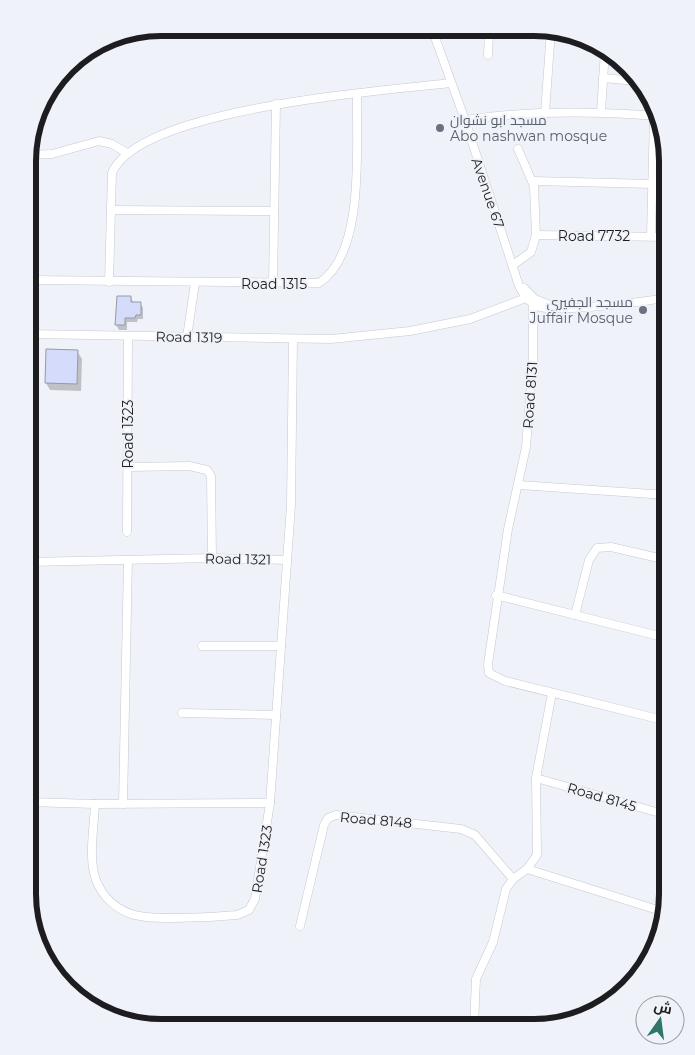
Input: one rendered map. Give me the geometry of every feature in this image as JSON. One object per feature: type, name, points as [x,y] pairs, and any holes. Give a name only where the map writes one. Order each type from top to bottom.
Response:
[{"type":"street","name":"Avenue 67","points":[[435,36],[465,120],[476,162],[514,268],[523,287],[535,299],[562,308]]},
{"type":"street","points":[[488,55],[489,36]]},
{"type":"street","points":[[545,113],[550,37]]},
{"type":"street","points":[[601,112],[604,58]]},
{"type":"street","points":[[603,78],[630,81]]},
{"type":"street","points":[[109,282],[112,173],[117,162],[127,153],[146,142],[215,117],[276,104],[451,83]]},
{"type":"street","name":"Road 1315","points":[[36,281],[319,283],[329,277],[342,256],[356,191],[357,94]]},
{"type":"street","points":[[273,284],[276,104]]},
{"type":"street","points":[[465,120],[504,114],[545,113],[601,112],[650,116]]},
{"type":"street","points":[[651,236],[655,133]]},
{"type":"street","points":[[36,154],[60,152],[99,141],[112,144],[127,153]]},
{"type":"street","points":[[514,268],[530,252],[536,235],[533,180],[518,149]]},
{"type":"street","points":[[533,180],[653,184]]},
{"type":"street","points":[[111,210],[274,211]]},
{"type":"street","name":"Road 7732","points":[[536,235],[659,236]]},
{"type":"street","name":"Avenue 67","points":[[514,268],[518,286],[526,298],[533,304]]},
{"type":"street","points":[[187,337],[195,283]]},
{"type":"street","name":"Road 1319","points":[[36,334],[293,340],[349,337],[410,331],[470,319],[526,298]]},
{"type":"street","points":[[533,304],[547,308],[562,308],[644,302],[659,299]]},
{"type":"street","name":"Road 8131","points":[[533,304],[533,361],[528,424],[519,486],[508,529],[496,596],[488,664],[490,673],[505,681],[552,693]]},
{"type":"street","name":"Road 1323","points":[[127,532],[128,336]]},
{"type":"street","name":"Road 1321","points":[[36,562],[212,558],[287,560],[293,450],[293,340]]},
{"type":"street","points":[[128,467],[189,466],[207,470],[211,476],[212,558]]},
{"type":"street","points":[[519,486],[659,494]]},
{"type":"street","points":[[575,615],[589,560],[597,548],[612,547],[658,558]]},
{"type":"street","points":[[123,804],[128,560]]},
{"type":"street","name":"Road 1323","points":[[95,804],[93,847],[96,880],[104,895],[116,907],[132,914],[150,916],[237,916],[249,910],[256,899],[270,803],[287,560]]},
{"type":"street","points":[[496,596],[658,636]]},
{"type":"street","points":[[202,646],[281,646]]},
{"type":"street","points":[[474,1019],[476,979],[493,942],[506,889],[514,878],[528,869],[538,849],[536,778],[552,693],[658,719]]},
{"type":"street","points":[[182,713],[276,715]]},
{"type":"street","name":"Road 8145","points":[[536,778],[658,812]]},
{"type":"street","points":[[36,802],[95,804],[270,803]]},
{"type":"street","name":"Road 8148","points":[[300,926],[324,825],[328,818],[336,815],[461,829],[475,835],[514,878]]},
{"type":"street","points":[[528,869],[657,908]]},
{"type":"building","points":[[117,296],[131,296],[131,302],[141,302],[141,315],[136,315],[135,318],[125,318],[125,325],[115,325]]},
{"type":"building","points":[[46,349],[78,350],[77,384],[45,383]]},
{"type":"place","name":"مسجد ابو نشوان Abo nashwan mosque","points":[[440,128]]},
{"type":"place","name":"مسجد الجفيري Juffair Mosque","points":[[643,310]]}]
